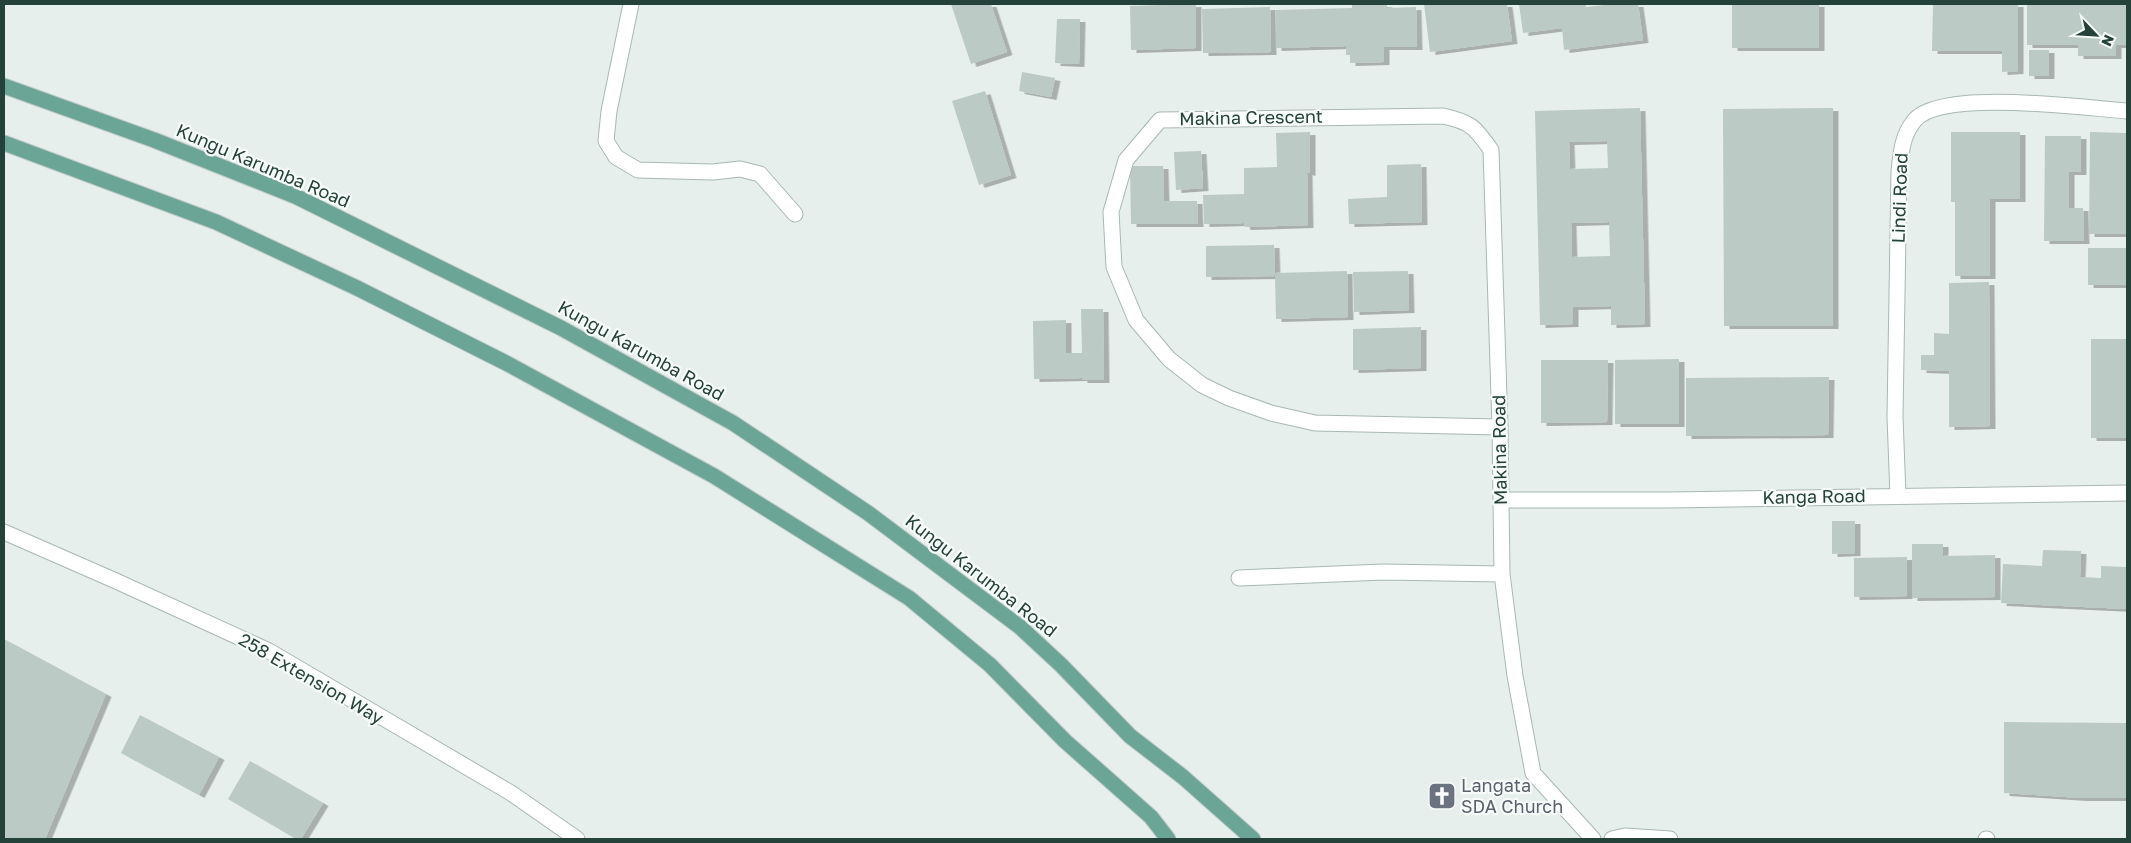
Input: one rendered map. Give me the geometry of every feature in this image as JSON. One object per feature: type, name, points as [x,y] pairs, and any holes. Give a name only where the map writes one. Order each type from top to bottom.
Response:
[{"type":"main road","name":"Kungu Karumba Road","points":[[4,86],[154,140],[295,196],[561,328],[733,424],[868,513],[1020,627],[1061,665],[1130,736],[1184,777],[1252,839]]},
{"type":"main road","points":[[4,143],[216,222],[357,288],[508,364],[714,476],[909,598],[990,665],[1066,741],[1151,817],[1168,839]]},
{"type":"street","points":[[631,4],[609,111],[606,141],[616,157],[638,170],[713,172],[740,169],[760,174],[795,214]]},
{"type":"street","name":"Lindi Road","points":[[1898,496],[1895,417],[1899,171],[1902,144],[1915,120],[1932,108],[1993,102],[2127,111]]},
{"type":"street","name":"Makina Road","points":[[1389,117],[1443,116],[1463,120],[1477,130],[1491,150],[1500,427],[1502,574],[1515,676],[1533,773],[1593,839]]},
{"type":"street","name":"Makina Crescent","points":[[1389,117],[1160,120],[1126,160],[1112,212],[1114,267],[1136,320],[1168,359],[1202,385],[1229,398],[1270,412],[1315,423],[1500,427]]},
{"type":"street","name":"Kanga Road","points":[[1501,500],[1670,500],[2127,493]]},
{"type":"street","name":"258 Extension Way","points":[[4,532],[269,651],[511,793],[578,839]]},
{"type":"street","points":[[1239,578],[1384,572],[1502,574]]},
{"type":"street","points":[[1612,839],[1625,836],[1670,839]]},
{"type":"building","points":[[951,4],[991,4],[1007,52],[971,64]]},
{"type":"building","points":[[1196,4],[1196,48],[1131,50],[1130,6]]},
{"type":"building","points":[[1352,4],[1387,4],[1387,8],[1416,7],[1417,47],[1384,47],[1384,62],[1350,63],[1350,55],[1346,55],[1346,46],[1276,48],[1276,10],[1352,8]]},
{"type":"building","points":[[1424,4],[1507,4],[1512,41],[1430,52]]},
{"type":"building","points":[[1519,4],[1586,4],[1586,7],[1638,4],[1643,40],[1564,50],[1562,28],[1523,33]]},
{"type":"building","points":[[1732,4],[1819,4],[1819,48],[1732,48]]},
{"type":"building","points":[[1933,4],[2018,4],[2018,71],[2002,72],[2002,51],[1932,51]]},
{"type":"building","points":[[2027,4],[2127,4],[2127,45],[2116,45],[2116,56],[2078,56],[2078,45],[2027,45]]},
{"type":"building","points":[[1270,7],[1271,52],[1203,53],[1202,9]]},
{"type":"building","points":[[1057,19],[1080,19],[1079,64],[1055,63]]},
{"type":"building","points":[[2029,50],[2049,50],[2049,76],[2029,76]]},
{"type":"building","points":[[1022,72],[1055,78],[1051,97],[1019,91]]},
{"type":"building","points":[[985,91],[1011,175],[979,185],[952,101]]},
{"type":"building","points":[[1640,108],[1645,324],[1611,325],[1611,306],[1573,307],[1573,324],[1540,325],[1535,111]],"holes":[[[1607,141],[1608,168],[1570,169],[1569,142]],[[1609,222],[1610,256],[1572,257],[1571,223]]]},
{"type":"building","points":[[1833,108],[1833,326],[1724,326],[1723,109]]},
{"type":"building","points":[[1310,132],[1310,173],[1307,172],[1308,225],[1245,227],[1244,223],[1204,224],[1203,195],[1244,194],[1244,168],[1277,167],[1276,133]]},
{"type":"building","points":[[1951,132],[2020,132],[2020,199],[1990,199],[1990,276],[1955,276],[1955,202],[1951,202]]},
{"type":"building","points":[[2090,132],[2127,133],[2127,234],[2089,234]]},
{"type":"building","points":[[2045,136],[2081,136],[2081,172],[2069,172],[2069,208],[2083,208],[2084,241],[2044,241]]},
{"type":"building","points":[[1201,151],[1203,188],[1176,190],[1174,152]]},
{"type":"building","points":[[1421,164],[1422,222],[1349,224],[1348,199],[1387,197],[1387,165]]},
{"type":"building","points":[[1130,166],[1163,166],[1164,201],[1197,201],[1198,224],[1131,224]]},
{"type":"building","points":[[1274,245],[1275,273],[1347,271],[1348,317],[1276,319],[1275,276],[1206,277],[1206,246]]},
{"type":"building","points":[[2088,248],[2127,248],[2127,285],[2088,285]]},
{"type":"building","points":[[1408,271],[1409,310],[1354,312],[1353,272]]},
{"type":"building","points":[[1989,282],[1990,426],[1949,427],[1949,371],[1921,370],[1921,355],[1934,355],[1934,333],[1949,334],[1949,283]]},
{"type":"building","points":[[1081,309],[1103,309],[1104,380],[1082,380],[1082,378],[1034,379],[1033,321],[1066,320],[1066,353],[1082,353]]},
{"type":"building","points":[[1421,327],[1421,368],[1353,370],[1353,329]]},
{"type":"building","points":[[2091,339],[2127,339],[2127,438],[2091,438]]},
{"type":"building","points":[[1679,359],[1679,424],[1615,424],[1615,360]]},
{"type":"building","points":[[1541,360],[1608,360],[1607,422],[1541,423]]},
{"type":"building","points":[[1829,377],[1828,435],[1686,436],[1686,378]]},
{"type":"building","points":[[1832,521],[1855,521],[1855,553],[1832,554]]},
{"type":"building","points":[[1912,544],[1943,544],[1943,556],[1995,555],[1995,597],[1912,598]]},
{"type":"building","points":[[2043,550],[2081,551],[2080,577],[2101,578],[2101,566],[2127,567],[2127,609],[2001,603],[2003,564],[2042,566]]},
{"type":"building","points":[[1907,557],[1907,596],[1854,597],[1854,558]]},
{"type":"building","points":[[4,639],[106,694],[45,839],[4,839]]},
{"type":"building","points":[[140,715],[219,757],[199,795],[121,753]]},
{"type":"building","points":[[2004,722],[2127,723],[2127,798],[2081,798],[2004,793]]},
{"type":"building","points":[[250,761],[323,803],[301,839],[296,839],[228,799]]},
{"type":"place","name":"Langata SDA Church","points":[[1442,796]]}]
